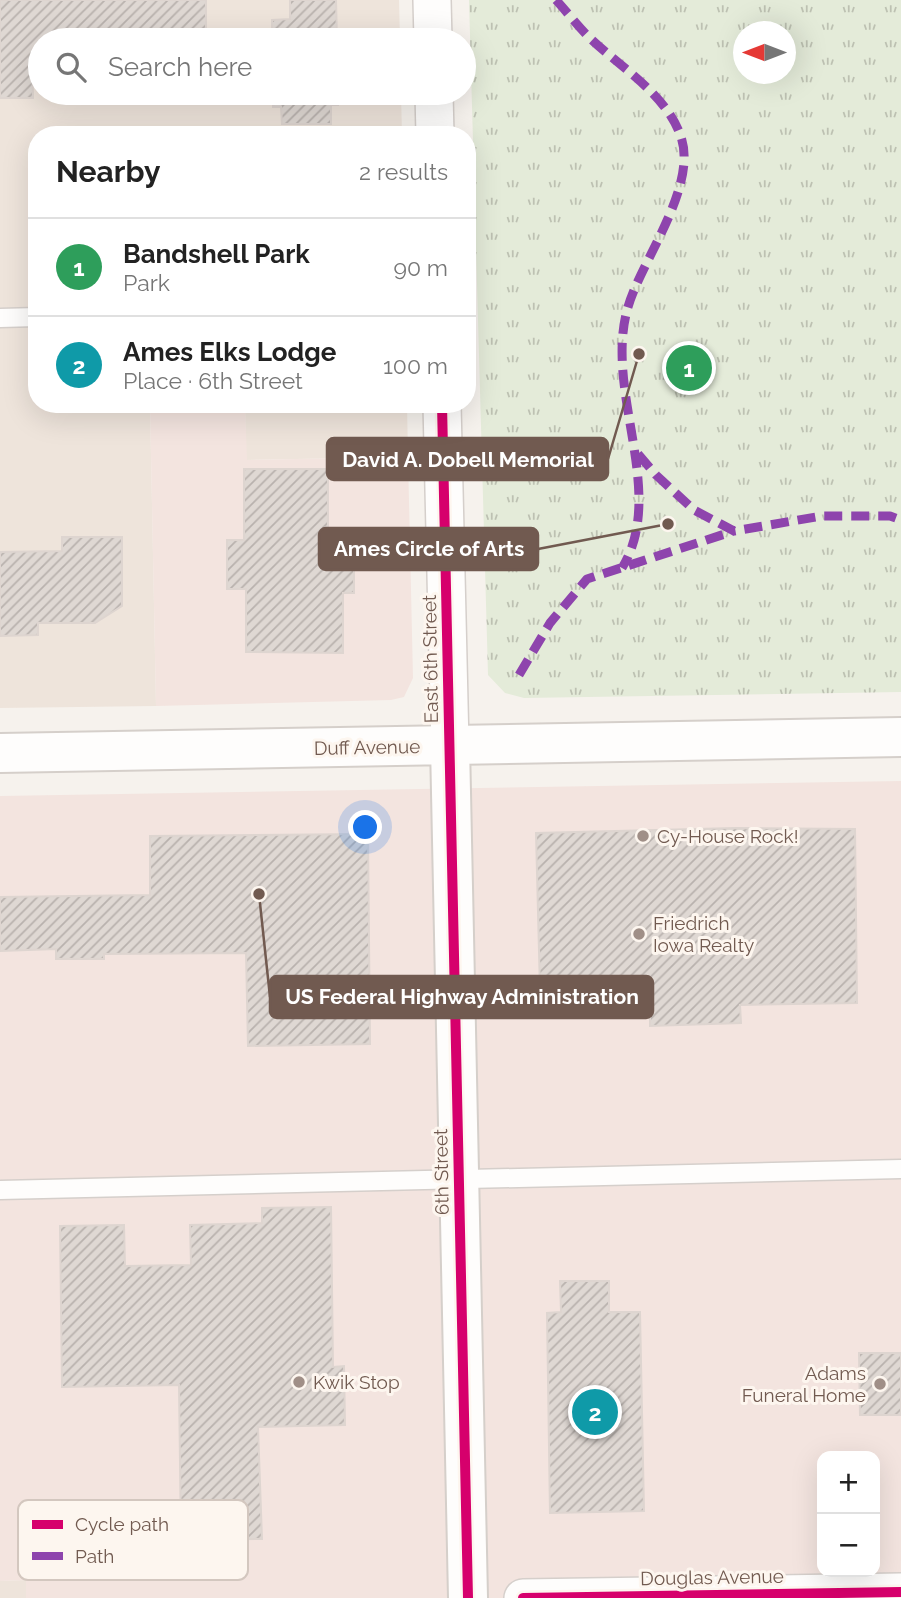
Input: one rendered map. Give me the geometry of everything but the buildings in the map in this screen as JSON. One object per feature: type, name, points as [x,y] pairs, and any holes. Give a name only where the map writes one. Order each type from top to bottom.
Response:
[{"type":"main road","name":"Duff Avenue","points":[[0,754],[901,737]]},
{"type":"main road","name":"6th Street","points":[[450,745],[468,1598]]},
{"type":"street","points":[[432,0],[433,28]]},
{"type":"street","points":[[434,105],[435,126]]},
{"type":"street","name":"East 6th Street","points":[[442,413],[450,745]]},
{"type":"street","name":"Douglas Avenue","points":[[523,1598],[901,1592]]},
{"type":"lane","points":[[0,318],[28,317]]},
{"type":"lane","points":[[0,1190],[901,1169]]},
{"type":"shaded area","points":[[0,0],[399,0],[400,28],[28,28],[28,105],[401,105],[402,126],[28,126],[28,413],[150,413],[156,706],[0,708]]},
{"type":"shaded area","points":[[150,413],[245,413],[247,460],[408,457],[413,678],[404,697],[391,700],[156,706]]},
{"type":"shaded area","points":[[245,413],[407,413],[408,457],[246,460]]},
{"type":"shaded area","points":[[901,781],[901,1598],[26,1598],[26,1580],[0,1581],[0,796]]},
{"type":"shaded area","points":[[26,1580],[26,1598],[0,1598],[0,1581]]},
{"type":"green space","points":[[469,0],[901,0],[901,692],[524,698],[505,693],[488,675],[476,249],[476,126],[473,126],[472,105],[476,105],[476,28],[470,28]]},
{"type":"marked path","points":[[556,0],[587,35],[666,108],[681,137],[684,157],[682,178],[675,201],[628,307],[622,339],[623,373],[638,474],[639,507],[634,538],[622,568]]},
{"type":"marked path","points":[[638,454],[656,475],[694,510],[734,531],[822,516],[890,516],[901,520]]},
{"type":"marked path","points":[[519,675],[550,623],[587,579],[734,531]]},
{"type":"cycle path","points":[[442,413],[468,1598]]},
{"type":"cycle path","points":[[523,1598],[901,1592]]},
{"type":"place","name":"David A. Dobell Memorial","points":[[639,354]]},
{"type":"place","name":"Bandshell Park","points":[[689,368]]},
{"type":"place","name":"Ames Circle of Arts","points":[[668,524]]},
{"type":"place","name":"Cy-House Rock!","points":[[643,836]]},
{"type":"place","name":"US Federal Highway Administration","points":[[259,894]]},
{"type":"place","name":"Friedrich Iowa Realty","points":[[639,934]]},
{"type":"place","name":"Kwik Stop","points":[[299,1382]]},
{"type":"place","name":"Adams Funeral Home","points":[[880,1384]]},
{"type":"place","name":"Ames Elks Lodge","points":[[595,1412]]}]
